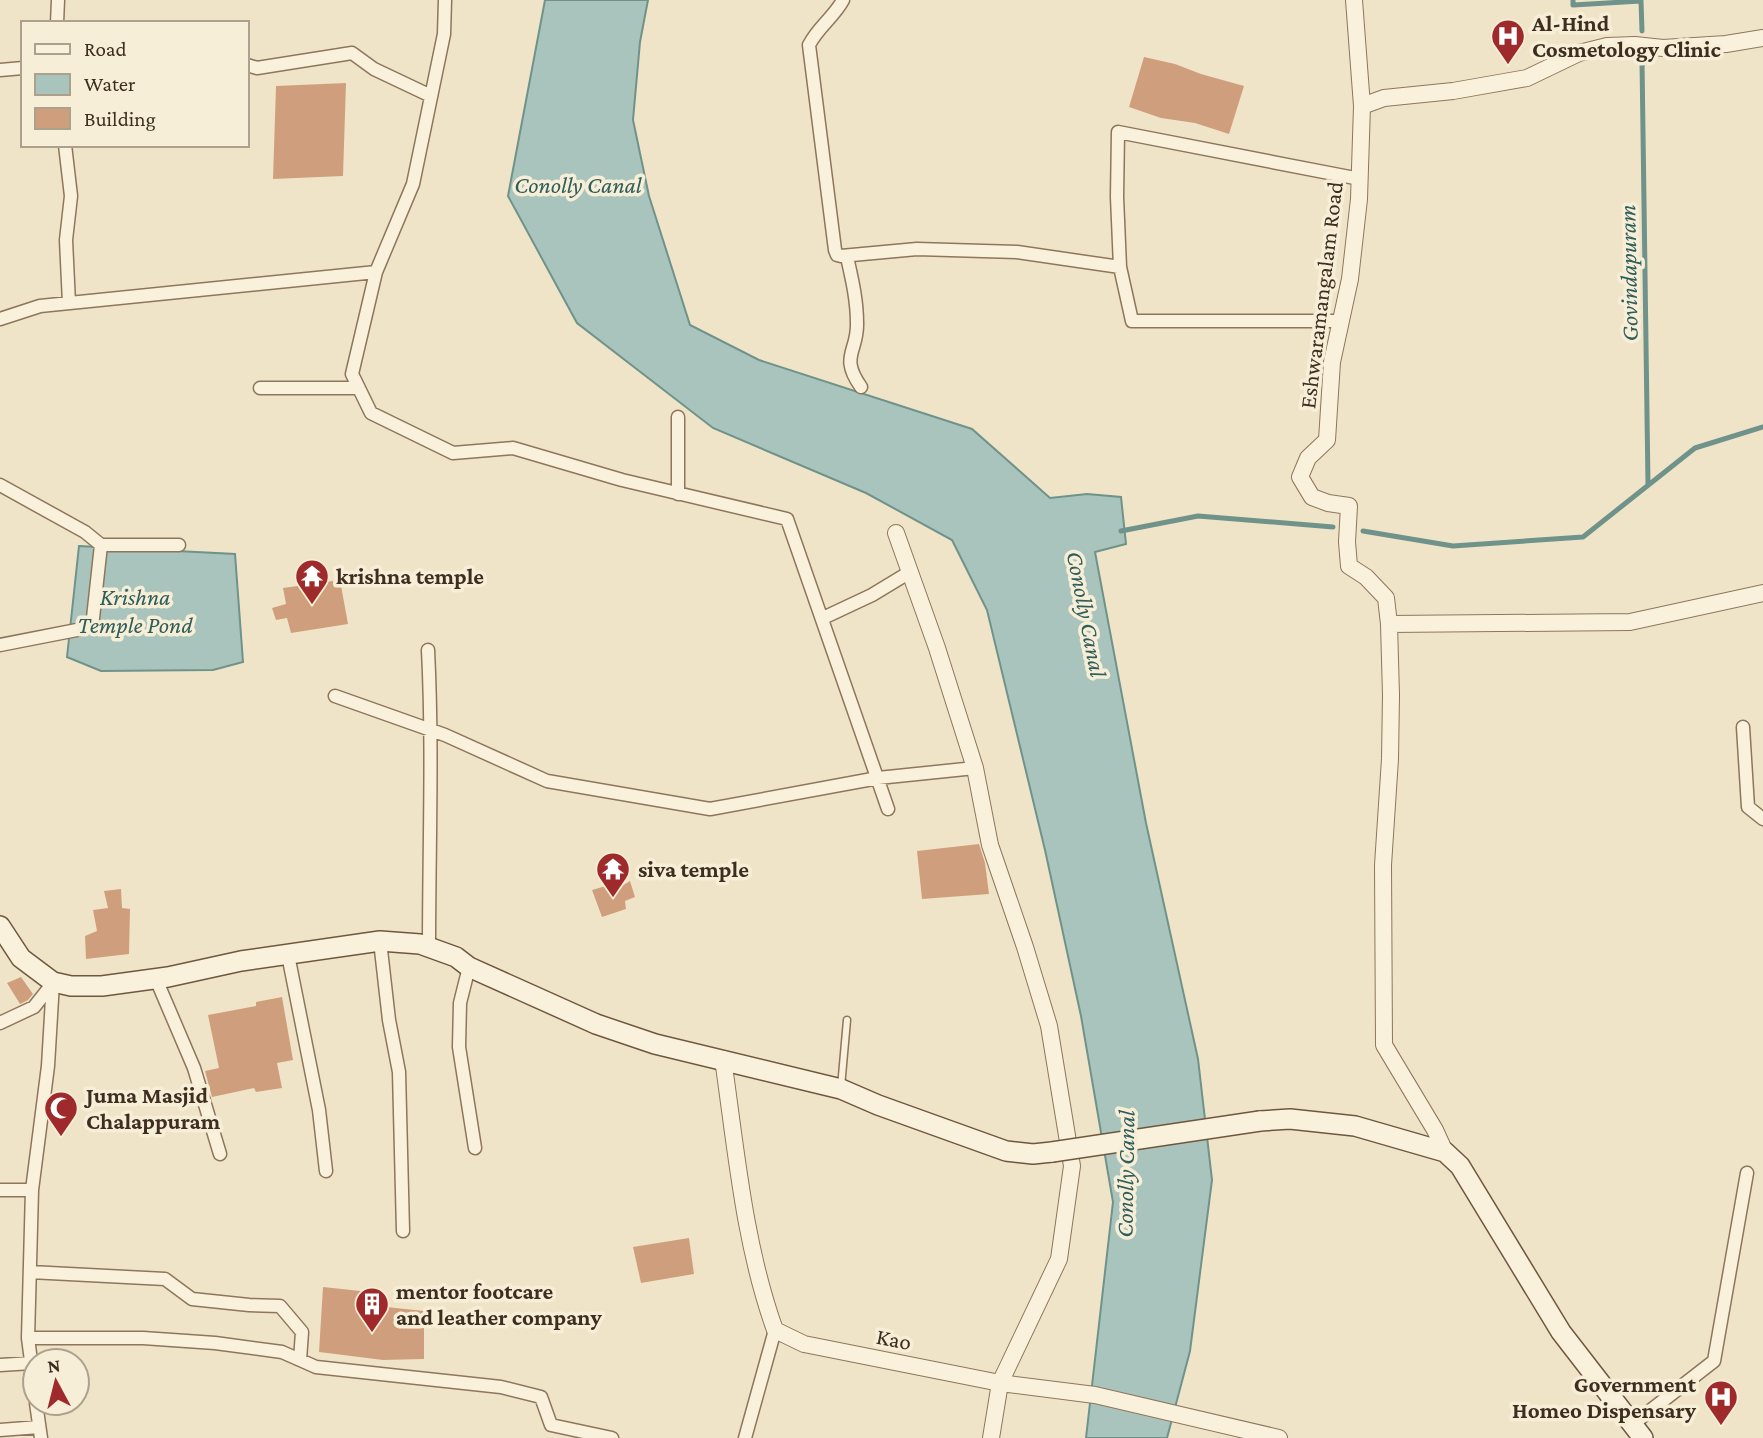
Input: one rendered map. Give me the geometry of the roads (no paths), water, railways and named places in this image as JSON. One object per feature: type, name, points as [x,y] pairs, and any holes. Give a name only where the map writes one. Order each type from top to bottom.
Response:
[{"type":"main road","points":[[0,926],[21,958],[53,982],[71,986],[102,986],[156,979],[288,954],[380,942],[407,942],[456,957],[469,967],[596,1024],[655,1044],[841,1089],[1006,1151],[1033,1154],[1052,1152],[1260,1121],[1290,1119],[1355,1126],[1445,1152],[1460,1166],[1560,1332],[1638,1431]]},
{"type":"street","points":[[57,21],[58,0]]},
{"type":"street","points":[[445,0],[444,34],[412,184],[376,272],[352,374],[371,413],[453,453],[513,448],[622,480],[787,519],[888,808]]},
{"type":"street","points":[[844,0],[809,45],[837,255],[847,257],[917,249],[1017,252],[1120,267]]},
{"type":"street","name":"Eshwaramangalam Road","points":[[1354,0],[1362,106],[1360,179],[1350,279],[1332,362],[1327,440],[1303,467],[1300,477],[1312,497],[1349,506],[1349,566],[1366,577],[1385,598],[1389,624]]},
{"type":"street","points":[[1362,106],[1384,98],[1453,91],[1527,78],[1579,53],[1607,46],[1663,48],[1726,44],[1763,38]]},
{"type":"street","points":[[248,65],[257,68],[352,53],[374,69],[431,96]]},
{"type":"street","points":[[0,70],[21,68]]},
{"type":"street","points":[[1341,321],[1132,321],[1120,267],[1118,132],[1360,179]]},
{"type":"street","points":[[65,147],[71,196],[66,240],[69,303]]},
{"type":"street","points":[[847,257],[857,303],[858,328],[851,349],[850,372],[861,387]]},
{"type":"street","points":[[0,319],[40,306],[376,272]]},
{"type":"street","points":[[260,388],[359,388]]},
{"type":"street","points":[[678,417],[678,494]]},
{"type":"street","points":[[0,485],[85,532],[101,545],[179,545]]},
{"type":"street","points":[[895,533],[937,648],[975,768],[990,845],[1049,1026],[1072,1166],[1059,1259],[1000,1383],[991,1438]]},
{"type":"street","points":[[0,645],[92,627],[101,545]]},
{"type":"street","points":[[823,618],[872,595],[910,572]]},
{"type":"street","points":[[1445,1152],[1435,1130],[1384,1045],[1383,864],[1390,759],[1389,624],[1630,622],[1763,593]]},
{"type":"street","points":[[428,650],[432,731],[429,794],[429,947]]},
{"type":"street","points":[[335,696],[445,735],[547,781],[710,809],[878,778],[975,768]]},
{"type":"street","points":[[1742,727],[1748,807],[1763,820]]},
{"type":"street","points":[[380,942],[389,1020],[400,1072],[403,1231]]},
{"type":"street","points":[[288,954],[319,1110],[326,1171]]},
{"type":"street","points":[[469,967],[460,1003],[459,1047],[475,1148]]},
{"type":"street","points":[[156,979],[194,1069],[220,1154]]},
{"type":"street","points":[[0,1023],[34,1007],[53,982]]},
{"type":"street","points":[[30,1347],[33,1190],[48,1066],[53,982]]},
{"type":"street","points":[[723,1059],[757,1269],[775,1331],[745,1438]]},
{"type":"street","points":[[1638,1431],[1714,1361],[1746,1173]]},
{"type":"street","points":[[0,1190],[33,1190]]},
{"type":"street","points":[[30,1272],[165,1279],[192,1299],[249,1306],[280,1306],[302,1332],[300,1360]]},
{"type":"street","name":"Kao","points":[[775,1331],[804,1345],[1000,1383],[1095,1395],[1279,1438]]},
{"type":"street","points":[[29,1338],[143,1338],[215,1343],[282,1352],[316,1367],[501,1387],[541,1397],[551,1425],[612,1438]]},
{"type":"street","points":[[0,1365],[21,1364]]},
{"type":"street","points":[[0,1430],[40,1433]]},
{"type":"lane","points":[[841,1089],[847,1020]]},
{"type":"water","name":"Conolly Canal","points":[[545,0],[648,0],[640,42],[633,120],[649,196],[690,325],[759,360],[972,429],[1050,498],[1087,494],[1121,497],[1126,544],[1095,552],[1146,823],[1198,1059],[1212,1180],[1190,1351],[1167,1438],[1086,1438],[1113,1202],[1081,1016],[1045,850],[987,610],[952,540],[866,493],[713,428],[577,323],[508,196]]},
{"type":"water","name":"Krishna Temple Pond","points":[[79,546],[235,554],[243,662],[213,670],[101,671],[67,657]]},
{"type":"waterway","name":"Govindapuram","points":[[1573,0],[1573,5],[1641,1],[1642,31]]},
{"type":"waterway","name":"Govindapuram","points":[[1642,61],[1648,485]]},
{"type":"waterway","points":[[1363,531],[1453,546],[1583,537],[1695,448],[1763,427]]},
{"type":"waterway","points":[[1121,531],[1198,516],[1333,527]]},
{"type":"place","name":"Al-Hind Cosmetology Clinic","points":[[1508,66]]},
{"type":"place","name":"krishna temple","points":[[312,606]]},
{"type":"place","name":"siva temple","points":[[613,899]]},
{"type":"place","name":"Juma Masjid Chalappuram","points":[[61,1138]]},
{"type":"place","name":"mentor footcare and leather company","points":[[372,1334]]},
{"type":"place","name":"Government Homeo Dispensary","points":[[1721,1427]]}]
